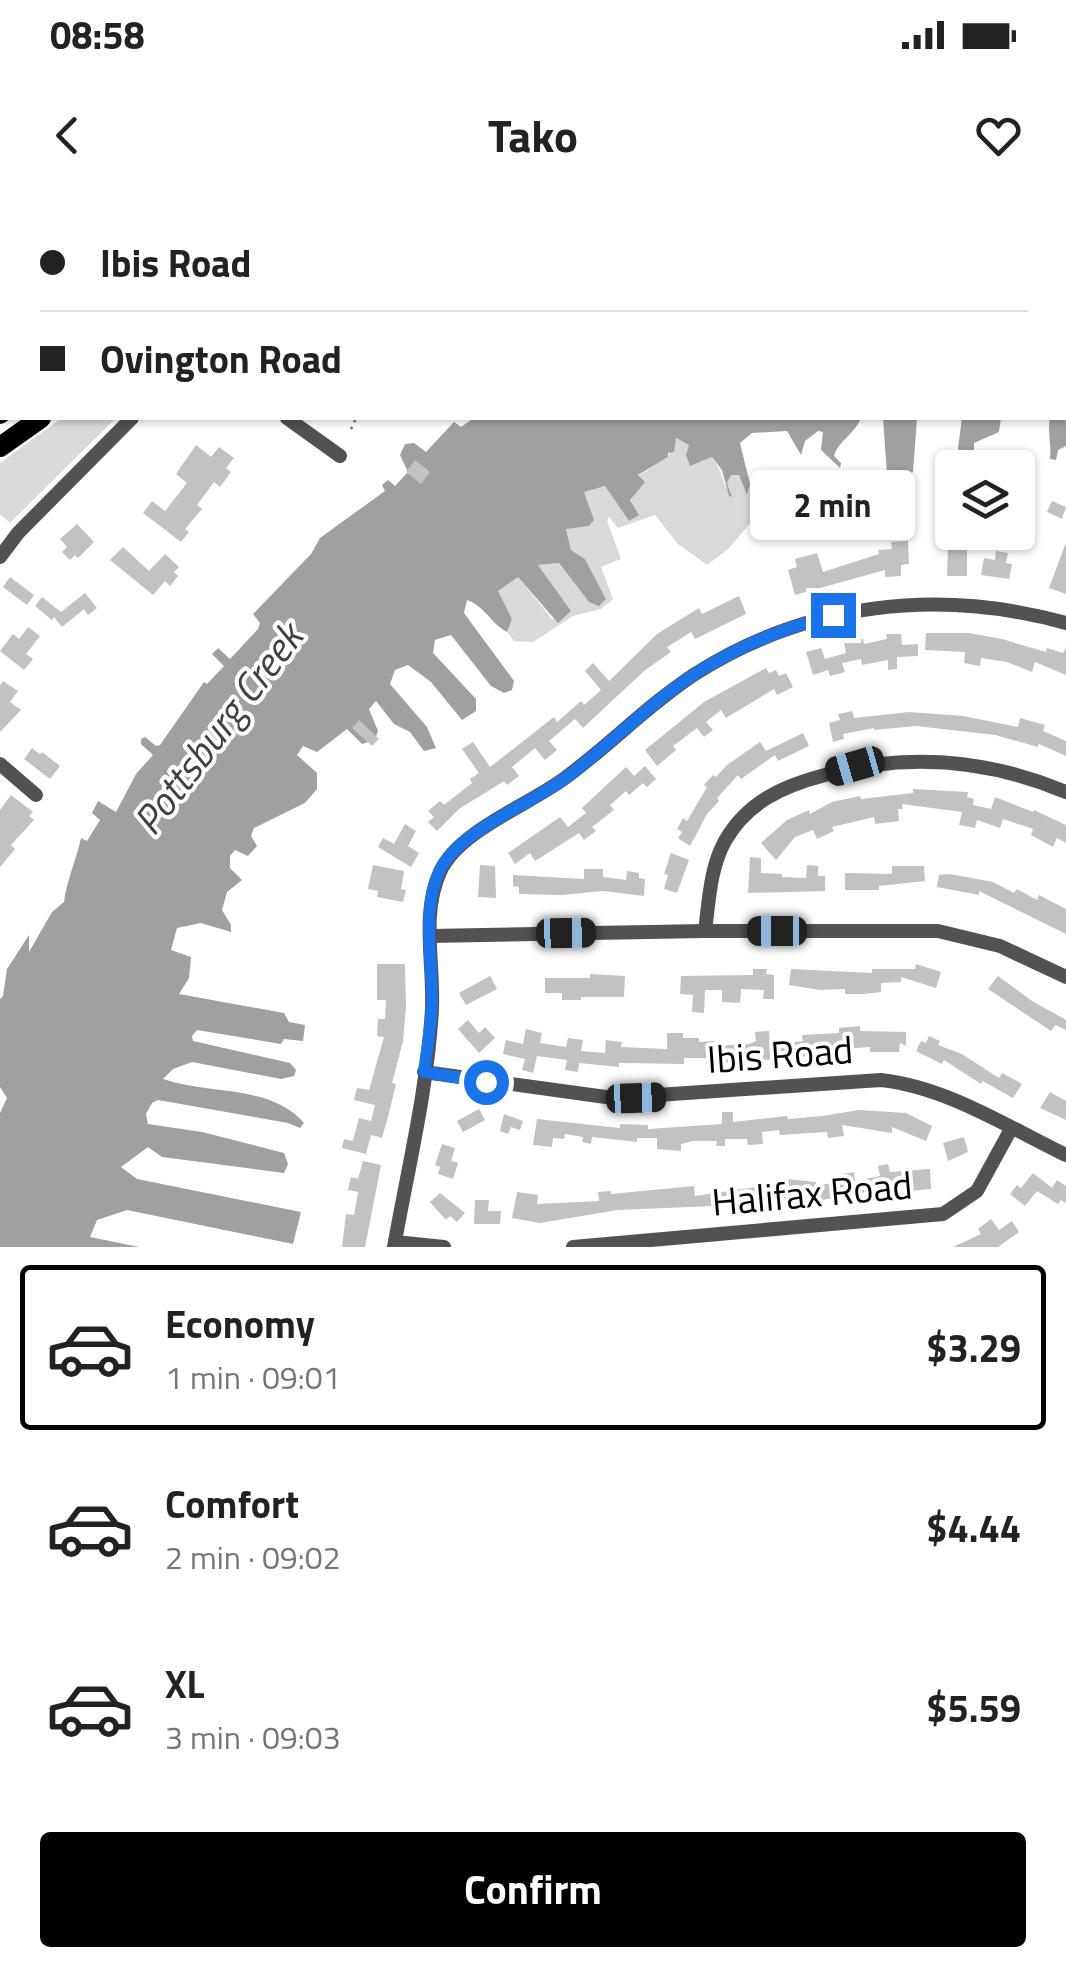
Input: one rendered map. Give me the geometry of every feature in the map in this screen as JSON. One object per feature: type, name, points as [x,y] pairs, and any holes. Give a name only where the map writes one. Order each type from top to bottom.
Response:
[{"type":"highway","points":[[0,447],[39,420]]},
{"type":"street","points":[[0,558],[18,533],[130,420]]},
{"type":"street","points":[[290,420],[340,456]]},
{"type":"street","points":[[444,1247],[395,1244],[432,1008],[430,936],[436,882],[442,867],[461,845],[565,778],[694,675],[739,650],[810,621],[889,605],[970,604],[1066,623]]},
{"type":"street","points":[[705,931],[715,866],[726,838],[745,814],[784,787],[855,766],[921,759],[1005,770],[1066,792]]},
{"type":"street","points":[[0,764],[36,795]]},
{"type":"street","points":[[430,936],[950,932],[1000,946],[1066,977]]},
{"type":"street","name":"Ibis Road","points":[[424,1072],[613,1098],[881,1080],[906,1083],[930,1090],[1066,1155]]},
{"type":"street","name":"Halifax Road","points":[[573,1247],[944,1214],[977,1191],[1011,1129]]},
{"type":"path","points":[[350,430],[355,420]]},
{"type":"shaded area","points":[[59,420],[114,420],[10,523],[0,514],[0,463]]},
{"type":"shaded area","points":[[675,438],[690,445],[690,466],[712,457],[731,496],[727,483],[731,475],[739,475],[747,494],[750,484],[759,513],[728,549],[707,565],[678,544],[655,515],[618,528],[609,517],[621,559],[601,567],[613,599],[601,609],[573,616],[533,642],[514,641],[507,632],[512,619],[497,591],[518,577],[552,619],[571,611],[538,565],[559,563],[589,602],[599,605],[606,599],[585,559],[571,550],[566,528],[594,520],[583,492],[605,486],[629,521],[638,515],[630,499],[644,482],[638,476],[668,457]]},
{"type":"water","name":"Pottsburg Creek","points":[[471,420],[860,420],[836,451],[834,456],[841,463],[840,468],[821,450],[823,432],[818,431],[805,441],[801,455],[787,431],[752,433],[740,443],[750,484],[747,495],[739,475],[731,475],[727,483],[732,497],[729,496],[722,470],[712,457],[690,466],[686,455],[689,445],[676,438],[674,452],[638,475],[645,482],[630,500],[639,515],[629,521],[605,486],[584,492],[594,520],[589,526],[566,529],[571,550],[585,559],[606,599],[599,606],[589,602],[559,563],[538,565],[571,611],[558,623],[518,577],[498,591],[512,619],[507,632],[467,600],[464,613],[514,681],[512,690],[504,693],[491,686],[451,635],[435,640],[433,653],[476,699],[476,711],[462,720],[431,682],[408,665],[395,670],[390,684],[427,727],[436,748],[424,751],[410,732],[394,724],[376,701],[369,709],[378,731],[375,740],[362,744],[347,729],[317,752],[303,746],[297,755],[317,773],[317,789],[305,803],[254,828],[251,836],[257,846],[248,856],[235,850],[230,856],[230,868],[242,880],[227,892],[222,910],[231,932],[201,923],[177,928],[171,950],[191,957],[189,978],[179,994],[284,1013],[289,1022],[305,1025],[303,1041],[284,1039],[281,1044],[197,1030],[192,1036],[193,1041],[290,1063],[296,1070],[294,1076],[281,1079],[192,1062],[173,1069],[163,1079],[257,1096],[290,1111],[304,1123],[300,1128],[158,1100],[146,1114],[148,1124],[202,1132],[284,1153],[288,1164],[284,1173],[162,1157],[148,1147],[121,1167],[137,1179],[301,1212],[293,1244],[127,1210],[97,1220],[90,1237],[139,1247],[0,1247],[0,1113],[7,1098],[0,1087],[0,999],[7,969],[29,935],[29,952],[52,912],[64,902],[81,838],[87,841],[100,820],[92,813],[98,801],[116,812],[136,774],[153,755],[141,739],[145,737],[160,745],[204,682],[207,684],[224,666],[212,654],[218,648],[230,659],[258,629],[260,623],[253,614],[311,554],[320,538],[385,491],[382,485],[388,480],[395,486],[408,472],[400,455],[405,444],[414,443],[426,452],[454,422],[461,427]]},
{"type":"water","points":[[883,420],[917,420],[913,472],[902,480],[887,474]]},
{"type":"water","points":[[962,420],[1001,420],[999,432],[974,443],[974,450],[959,450]]},
{"type":"water","points":[[1066,420],[1066,446],[1058,450],[1056,460],[1050,459],[1049,423]]},
{"type":"building","points":[[196,445],[211,457],[219,447],[234,458],[226,468],[231,472],[220,487],[214,482],[197,505],[202,509],[185,529],[189,532],[181,542],[143,513],[152,501],[165,511],[187,483],[176,474]]},
{"type":"building","points":[[415,460],[430,472],[421,484],[406,472]]},
{"type":"building","points":[[1052,501],[1066,507],[1062,519],[1047,512]]},
{"type":"building","points":[[77,524],[94,542],[78,558],[75,555],[70,560],[62,552],[67,547],[60,539]]},
{"type":"building","points":[[908,541],[909,564],[901,565],[901,576],[885,577],[885,570],[795,595],[788,570],[797,567],[795,559],[817,553],[823,572],[879,554],[878,550],[892,549],[891,542]]},
{"type":"building","points":[[1066,545],[1066,594],[1049,588]]},
{"type":"building","points":[[123,547],[149,571],[165,554],[179,567],[174,572],[178,576],[170,586],[165,581],[153,595],[110,560]]},
{"type":"building","points":[[948,550],[967,550],[967,576],[947,576]]},
{"type":"building","points":[[996,551],[1008,553],[1006,563],[1012,564],[1009,579],[981,575],[984,558],[995,560]]},
{"type":"building","points":[[10,577],[34,595],[27,605],[3,587]]},
{"type":"building","points":[[85,593],[97,608],[88,615],[84,609],[62,627],[35,606],[42,597],[61,612]]},
{"type":"building","points":[[739,596],[746,614],[695,639],[691,632],[667,647],[671,652],[644,671],[583,728],[575,719],[549,741],[557,750],[545,760],[535,748],[512,767],[519,776],[507,785],[504,781],[459,809],[437,831],[428,822],[434,817],[428,811],[440,801],[444,805],[479,773],[462,749],[473,742],[490,767],[554,717],[557,722],[601,690],[585,671],[593,663],[609,681],[657,634],[699,608],[702,614]]},
{"type":"building","points":[[28,627],[40,636],[26,654],[33,659],[24,670],[0,651],[13,634],[19,639]]},
{"type":"building","points":[[926,633],[969,633],[1046,652],[1047,648],[1063,653],[1066,647],[1066,675],[1035,662],[1032,672],[1007,662],[981,658],[980,666],[964,663],[965,652],[925,650]]},
{"type":"building","points":[[886,634],[901,634],[902,645],[918,644],[918,656],[897,657],[897,669],[888,670],[888,660],[862,665],[861,659],[842,663],[845,672],[830,676],[828,670],[813,675],[806,652],[821,648],[825,659],[846,653],[844,643],[863,639],[864,644],[887,639]]},
{"type":"building","points":[[766,668],[769,673],[776,670],[779,676],[786,673],[793,687],[777,695],[774,689],[726,718],[721,710],[706,722],[713,730],[704,737],[697,728],[673,746],[676,750],[657,766],[645,750],[704,702]]},
{"type":"building","points":[[3,681],[18,691],[10,702],[21,710],[0,732],[0,685]]},
{"type":"building","points":[[852,711],[854,718],[909,712],[963,716],[1018,727],[1020,718],[1045,725],[1043,731],[1066,741],[1066,756],[1039,744],[1038,747],[995,735],[916,726],[874,728],[843,734],[844,739],[833,742],[829,723],[840,720],[838,714]]},
{"type":"building","points":[[359,720],[379,739],[372,746],[352,728]]},
{"type":"building","points":[[803,733],[809,746],[778,761],[775,755],[741,779],[738,775],[717,798],[719,801],[707,814],[690,846],[678,838],[682,832],[677,829],[683,818],[687,821],[713,775],[716,777],[760,742],[766,751]]},
{"type":"building","points":[[32,748],[60,766],[50,779],[24,759]]},
{"type":"building","points":[[645,766],[656,779],[647,787],[643,783],[629,795],[626,791],[610,805],[614,810],[592,827],[596,831],[584,840],[579,833],[535,861],[530,853],[515,864],[508,853],[560,817],[568,827],[586,813],[582,808],[626,767],[634,776]]},
{"type":"building","points":[[913,789],[968,792],[967,797],[974,799],[973,805],[991,809],[995,797],[1034,810],[1066,825],[1066,843],[1057,838],[1053,847],[1031,835],[1033,829],[1003,819],[1000,828],[977,820],[975,828],[959,825],[962,812],[902,804],[903,809],[898,809],[899,821],[875,824],[874,817],[832,827],[834,831],[817,839],[813,830],[795,837],[776,860],[761,843],[787,820],[809,810],[810,814],[832,802],[913,793]]},
{"type":"building","points":[[11,795],[33,812],[29,816],[34,820],[11,845],[15,849],[0,867],[0,810]]},
{"type":"building","points":[[405,824],[416,831],[408,846],[419,853],[411,867],[378,847],[383,838],[394,844]]},
{"type":"building","points":[[671,853],[689,860],[677,893],[664,889]]},
{"type":"building","points":[[750,857],[761,858],[761,873],[782,877],[806,878],[807,865],[818,866],[818,876],[825,876],[825,891],[748,893]]},
{"type":"building","points":[[373,865],[404,871],[403,902],[377,897],[378,891],[368,889]]},
{"type":"building","points":[[480,865],[495,866],[496,898],[478,897]]},
{"type":"building","points":[[892,866],[924,866],[925,881],[879,886],[879,890],[845,890],[845,873],[892,874]]},
{"type":"building","points":[[584,869],[603,869],[603,877],[626,880],[627,871],[639,873],[639,878],[645,879],[644,896],[603,891],[519,894],[519,887],[513,886],[513,875],[584,879]]},
{"type":"building","points":[[939,875],[993,882],[1014,893],[1017,889],[1037,900],[1039,895],[1066,909],[1066,934],[979,891],[979,895],[937,887]]},
{"type":"building","points":[[377,964],[405,964],[406,1007],[388,1117],[382,1138],[371,1135],[366,1154],[342,1148],[344,1139],[353,1141],[359,1118],[371,1121],[375,1105],[354,1100],[357,1088],[369,1090],[384,1037],[377,1036],[378,1019],[385,1019],[386,1000],[377,1000]]},
{"type":"building","points":[[916,964],[941,972],[936,988],[901,977],[901,982],[881,983],[881,992],[864,994],[789,985],[791,969],[872,973],[872,969],[915,969]]},
{"type":"building","points":[[753,969],[767,969],[766,974],[774,975],[774,999],[763,999],[764,990],[741,989],[740,1003],[722,1002],[722,990],[705,990],[704,1013],[692,1012],[693,995],[680,994],[681,976],[753,975]]},
{"type":"building","points":[[590,974],[625,976],[624,997],[562,1000],[562,993],[545,993],[545,978],[590,978]]},
{"type":"building","points":[[490,976],[497,989],[466,1005],[459,993]]},
{"type":"building","points":[[998,976],[1066,1020],[1066,1030],[1055,1025],[1051,1031],[988,989]]},
{"type":"building","points":[[468,1020],[479,1033],[485,1027],[495,1038],[479,1053],[458,1029]]},
{"type":"building","points":[[860,1026],[860,1031],[906,1032],[906,1046],[900,1043],[899,1052],[870,1052],[870,1047],[706,1064],[706,1058],[684,1058],[684,1064],[619,1063],[619,1067],[579,1063],[578,1072],[565,1070],[567,1060],[537,1056],[533,1073],[522,1070],[525,1059],[503,1054],[506,1040],[523,1044],[526,1029],[542,1033],[540,1043],[566,1047],[568,1038],[583,1040],[581,1051],[605,1053],[606,1040],[622,1042],[621,1047],[667,1049],[667,1033],[683,1033],[683,1038],[699,1038],[699,1042],[714,1041],[714,1046],[749,1044],[756,1041],[755,1032],[769,1031],[770,1045],[803,1041],[802,1035],[839,1033],[839,1028]]},
{"type":"building","points":[[929,1036],[940,1041],[938,1045],[962,1054],[999,1078],[1002,1073],[1022,1084],[1013,1098],[983,1081],[981,1084],[944,1060],[942,1064],[916,1051]]},
{"type":"building","points":[[1050,1092],[1066,1101],[1066,1120],[1040,1108]]},
{"type":"building","points":[[479,1109],[485,1120],[463,1132],[457,1121]]},
{"type":"building","points":[[859,1110],[906,1113],[932,1126],[926,1141],[892,1127],[892,1133],[842,1125],[844,1136],[828,1138],[827,1132],[780,1135],[779,1130],[762,1132],[763,1144],[748,1145],[747,1139],[725,1139],[725,1146],[716,1146],[717,1141],[693,1141],[681,1144],[681,1151],[657,1149],[657,1138],[637,1138],[637,1142],[592,1137],[591,1144],[582,1142],[583,1137],[565,1134],[564,1139],[553,1138],[552,1147],[533,1145],[537,1119],[620,1128],[620,1124],[648,1125],[648,1129],[722,1124],[722,1112],[733,1112],[733,1122]]},
{"type":"building","points":[[504,1114],[523,1121],[520,1130],[511,1127],[508,1134],[500,1131]]},
{"type":"building","points":[[964,1137],[968,1152],[948,1161],[943,1143]]},
{"type":"building","points":[[442,1144],[455,1148],[451,1161],[458,1163],[453,1179],[438,1174],[440,1167],[435,1165]]},
{"type":"building","points":[[363,1161],[381,1165],[365,1247],[342,1247],[346,1214],[354,1215],[358,1192],[348,1190],[351,1177],[358,1179]]},
{"type":"building","points":[[888,1164],[890,1172],[930,1169],[931,1189],[910,1191],[910,1184],[817,1201],[784,1198],[786,1179],[816,1185],[843,1182],[842,1174],[854,1172],[855,1181],[880,1176],[878,1166]]},
{"type":"building","points":[[1033,1173],[1052,1188],[1057,1180],[1066,1186],[1066,1203],[1061,1200],[1058,1204],[1037,1191],[1025,1206],[1010,1194]]},
{"type":"building","points":[[769,1185],[770,1200],[736,1205],[618,1210],[540,1223],[512,1218],[517,1192],[538,1195],[537,1204],[599,1201],[598,1192],[694,1186],[695,1196]]},
{"type":"building","points":[[440,1193],[465,1213],[457,1222],[450,1216],[446,1220],[430,1202]]},
{"type":"building","points":[[475,1200],[489,1200],[488,1211],[501,1211],[500,1224],[474,1224]]},
{"type":"building","points":[[991,1219],[999,1230],[1012,1221],[1019,1232],[998,1247],[953,1247],[981,1234],[978,1229]]},
{"type":"route","points":[[486,1082],[424,1072],[432,1008],[431,910],[436,882],[449,857],[474,835],[565,778],[694,675],[788,628],[833,615]]}]
